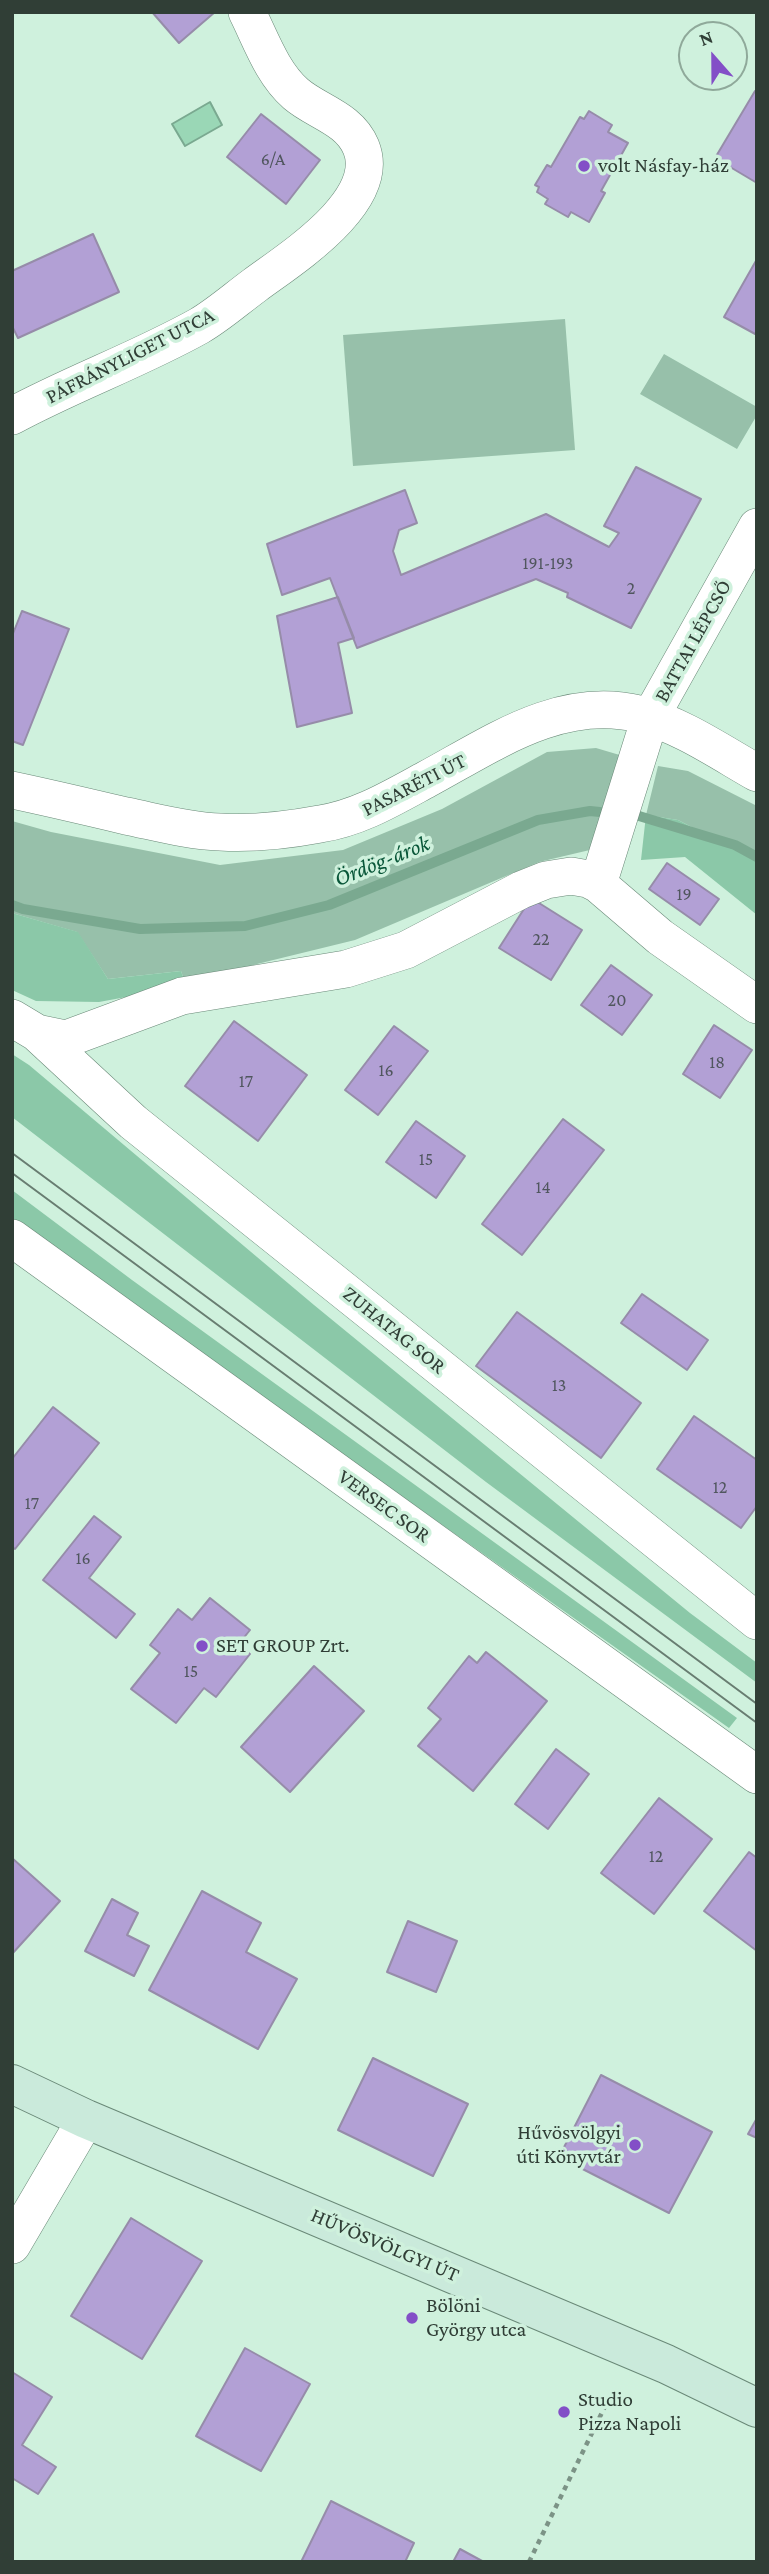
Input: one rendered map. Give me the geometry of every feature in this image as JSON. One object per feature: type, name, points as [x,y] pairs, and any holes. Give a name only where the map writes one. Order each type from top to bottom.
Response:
[{"type":"main road","name":"HŰVÖSVÖLGYI ÚT","points":[[12,2084],[86,2119],[666,2364],[757,2408]]},
{"type":"street","name":"PÁFRÁNYLIGET UTCA","points":[[12,416],[201,325],[317,239],[352,200],[362,181],[364,165],[361,147],[351,132],[337,119],[296,94],[274,68],[247,12]]},
{"type":"street","name":"BATTAI LÉPCSŐ","points":[[598,884],[650,718],[757,527]]},
{"type":"street","name":"PASARÉTI ÚT","points":[[12,790],[160,823],[219,832],[296,828],[366,812],[542,719],[590,710],[614,711],[650,718],[692,736],[757,773]]},
{"type":"street","name":"ZUHATAG SOR","points":[[24,1026],[66,1039],[182,996],[346,969],[406,950],[521,890],[546,880],[571,876],[598,884]]},
{"type":"street","points":[[598,884],[660,937],[757,1005]]},
{"type":"street","name":"ZUHATAG SOR","points":[[24,1026],[133,1122],[757,1621]]},
{"type":"street","name":"VERSEC SOR","points":[[12,1238],[757,1775]]},
{"type":"street","points":[[12,2245],[86,2119]]},
{"type":"path","points":[[529,2562],[612,2392]]},
{"type":"shaded area","points":[[210,102],[222,125],[185,146],[172,124]]},
{"type":"shaded area","points":[[565,319],[575,450],[353,466],[343,335]]},
{"type":"shaded area","points":[[664,354],[757,407],[757,415],[737,449],[640,394]]},
{"type":"shaded area","points":[[596,748],[623,756],[594,849],[539,862],[355,940],[257,964],[186,986],[181,971],[108,979],[77,932],[12,913],[12,821],[51,832],[220,865],[343,850],[442,809],[547,752]]},
{"type":"shaded area","points":[[658,766],[688,771],[757,806],[757,861],[678,820],[646,815]]},
{"type":"shaded area","points":[[646,815],[678,820],[757,861],[757,915],[685,857],[641,860]]},
{"type":"shaded area","points":[[12,913],[78,932],[108,979],[181,971],[186,986],[99,1002],[36,1001],[12,990]]},
{"type":"shaded area","points":[[12,1054],[29,1065],[314,1305],[690,1613],[757,1663],[757,1683],[486,1482],[12,1117]]},
{"type":"shaded area","points":[[12,1190],[132,1280],[737,1718],[729,1728],[12,1220]]},
{"type":"building","points":[[152,12],[215,12],[179,43]]},
{"type":"building","points":[[755,91],[757,93],[757,183],[715,158]]},
{"type":"building","name":"volt Násfay-ház","points":[[589,111],[612,125],[608,132],[628,143],[601,191],[605,193],[589,222],[571,212],[568,217],[545,204],[548,199],[537,192],[539,187],[535,185],[547,165],[551,167],[580,117],[584,119]]},
{"type":"building","points":[[261,114],[320,160],[286,204],[227,157]]},
{"type":"building","points":[[93,234],[119,292],[18,338],[12,326],[12,271]]},
{"type":"building","points":[[757,259],[757,335],[724,317]]},
{"type":"building","points":[[636,467],[701,499],[631,628],[567,597],[568,593],[536,579],[357,648],[330,578],[282,595],[267,544],[405,490],[417,523],[399,530],[393,551],[401,575],[546,514],[609,547],[619,533],[604,526]]},
{"type":"building","points":[[338,597],[354,638],[338,643],[352,713],[297,727],[277,616]]},
{"type":"building","points":[[22,611],[69,629],[23,745],[12,741],[12,636]]},
{"type":"building","points":[[667,863],[719,899],[700,925],[649,889]]},
{"type":"building","points":[[531,898],[582,930],[551,980],[499,948]]},
{"type":"building","points":[[611,965],[652,995],[622,1035],[581,1005]]},
{"type":"building","points":[[234,1021],[307,1075],[258,1141],[185,1086]]},
{"type":"building","points":[[714,1025],[752,1050],[720,1098],[683,1074]]},
{"type":"building","points":[[394,1026],[428,1051],[378,1115],[345,1090]]},
{"type":"building","points":[[563,1119],[604,1150],[522,1255],[482,1224]]},
{"type":"building","points":[[416,1121],[465,1156],[436,1198],[386,1162]]},
{"type":"building","points":[[642,1294],[708,1340],[687,1370],[621,1323]]},
{"type":"building","points":[[517,1312],[641,1403],[601,1458],[476,1366]]},
{"type":"building","points":[[53,1407],[99,1443],[15,1549],[12,1547],[12,1459]]},
{"type":"building","points":[[694,1416],[757,1460],[757,1506],[741,1528],[657,1469]]},
{"type":"building","points":[[94,1516],[121,1537],[89,1578],[135,1614],[116,1638],[43,1580]]},
{"type":"building","points":[[210,1598],[250,1630],[238,1645],[250,1654],[216,1697],[204,1688],[176,1723],[131,1689],[160,1653],[150,1645],[178,1609],[192,1620]]},
{"type":"building","points":[[486,1652],[547,1701],[473,1791],[418,1746],[441,1719],[428,1708],[469,1656],[477,1663]]},
{"type":"building","points":[[314,1666],[364,1711],[290,1792],[241,1747]]},
{"type":"building","points":[[556,1749],[589,1774],[548,1829],[515,1804]]},
{"type":"building","points":[[659,1798],[712,1839],[654,1914],[601,1873]]},
{"type":"building","points":[[749,1852],[757,1858],[757,1951],[704,1911]]},
{"type":"building","points":[[12,1858],[60,1901],[12,1954]]},
{"type":"building","points":[[202,1891],[261,1923],[246,1952],[297,1979],[258,2049],[149,1990]]},
{"type":"building","points":[[112,1899],[138,1913],[127,1935],[149,1946],[134,1976],[85,1951]]},
{"type":"building","points":[[408,1921],[457,1941],[436,1992],[387,1972]]},
{"type":"building","points":[[373,2058],[468,2104],[433,2176],[338,2130]]},
{"type":"building","name":"Hűvösvölgyi úti Könyvtár","points":[[601,2075],[712,2132],[669,2213],[559,2157]]},
{"type":"building","points":[[757,2118],[757,2138],[748,2134]]},
{"type":"building","points":[[131,2218],[202,2261],[142,2359],[71,2316]]},
{"type":"building","points":[[245,2348],[310,2384],[261,2471],[196,2436]]},
{"type":"building","points":[[12,2372],[52,2397],[22,2445],[56,2467],[38,2494],[12,2478]]},
{"type":"building","points":[[331,2501],[414,2543],[405,2562],[301,2562]]},
{"type":"building","points":[[460,2549],[484,2562],[453,2562]]},
{"type":"waterway","name":"Ördög-árok","points":[[12,905],[140,929],[245,926],[329,905],[538,820],[590,811],[639,816],[735,845],[757,857]]},
{"type":"tram line","points":[[12,1153],[757,1704]]},
{"type":"tram line","points":[[12,1173],[757,1723]]},
{"type":"place","name":"volt Násfay-ház","points":[[584,166]]},
{"type":"place","name":"SET GROUP Zrt.","points":[[202,1646]]},
{"type":"place","name":"Hűvösvölgyi úti Könyvtár","points":[[635,2145]]},
{"type":"place","name":"Bölöni György utca","points":[[412,2318]]},
{"type":"place","name":"Studio Pizza Napoli","points":[[564,2412]]}]
